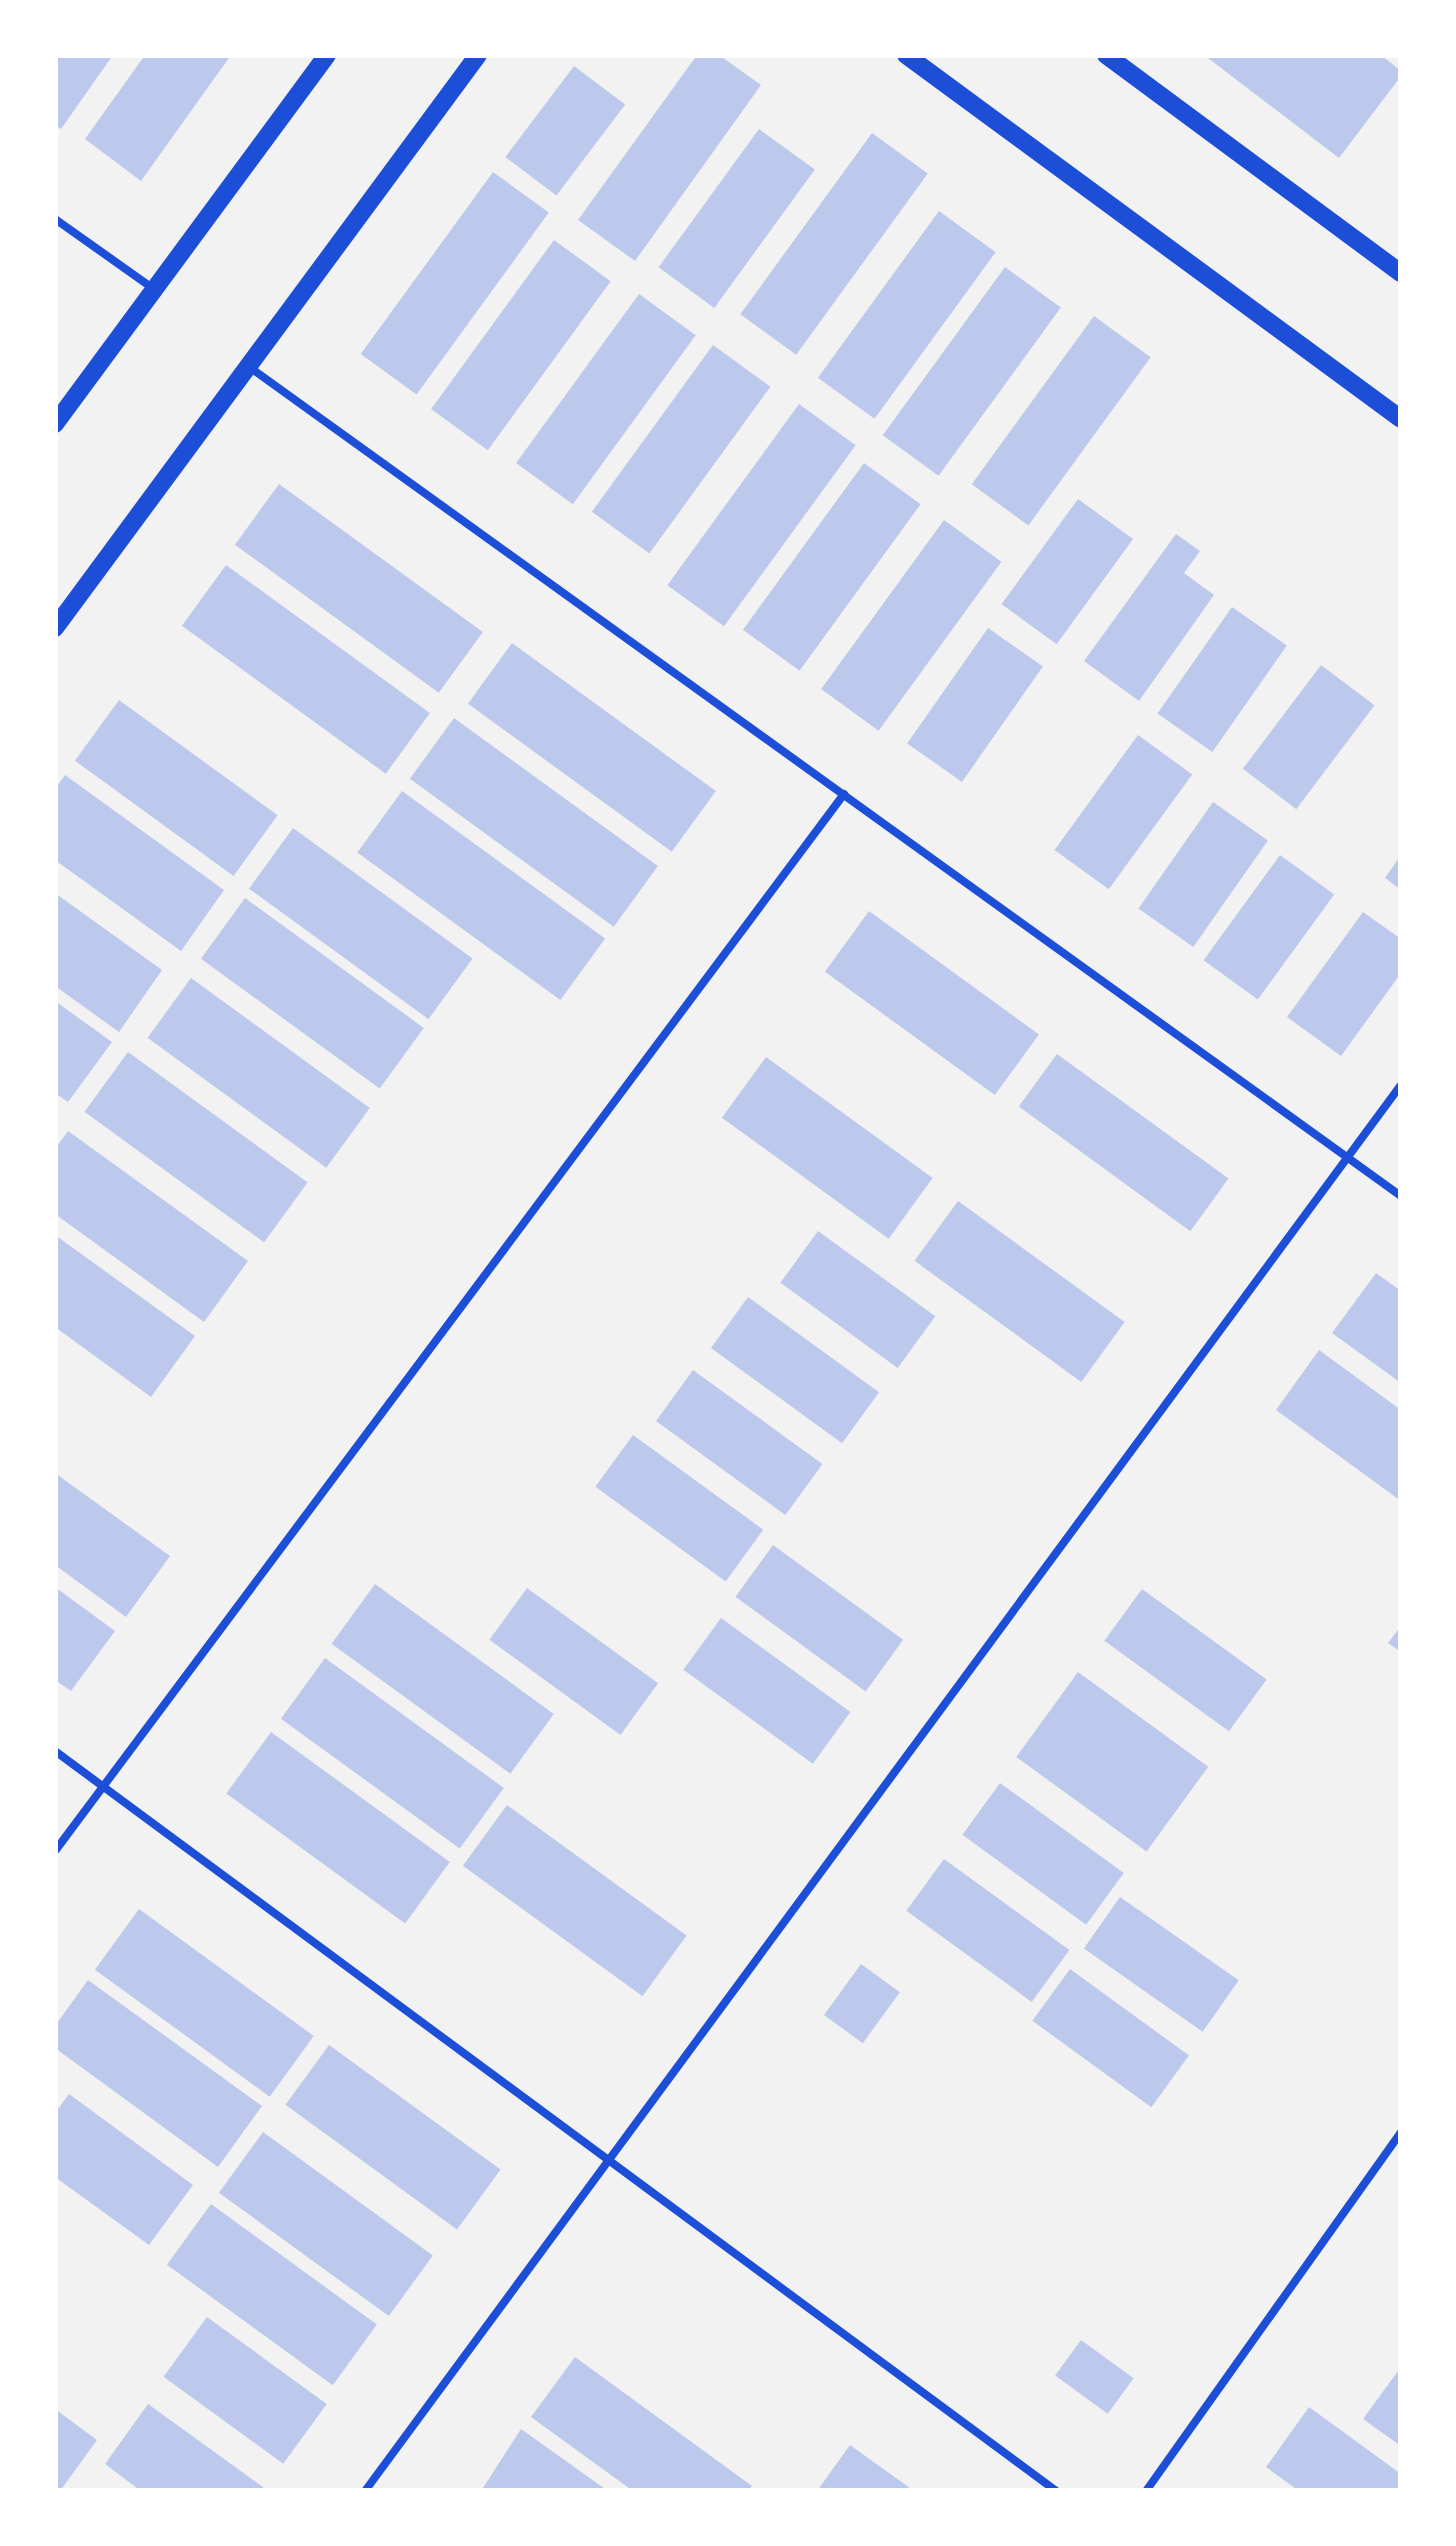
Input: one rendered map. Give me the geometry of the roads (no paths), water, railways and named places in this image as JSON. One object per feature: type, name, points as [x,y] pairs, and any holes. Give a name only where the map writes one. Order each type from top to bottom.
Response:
[{"type":"street","points":[[55,424],[328,55]]},
{"type":"street","points":[[55,628],[478,55]]},
{"type":"street","points":[[906,55],[1401,419]]},
{"type":"street","points":[[1106,55],[1401,274]]},
{"type":"lane","points":[[55,219],[154,290]]},
{"type":"lane","points":[[248,366],[1401,1196]]},
{"type":"lane","points":[[55,1851],[844,794]]},
{"type":"lane","points":[[365,2491],[1401,1085]]},
{"type":"lane","points":[[55,1752],[1056,2491]]},
{"type":"lane","points":[[1146,2491],[1401,2132]]}]
